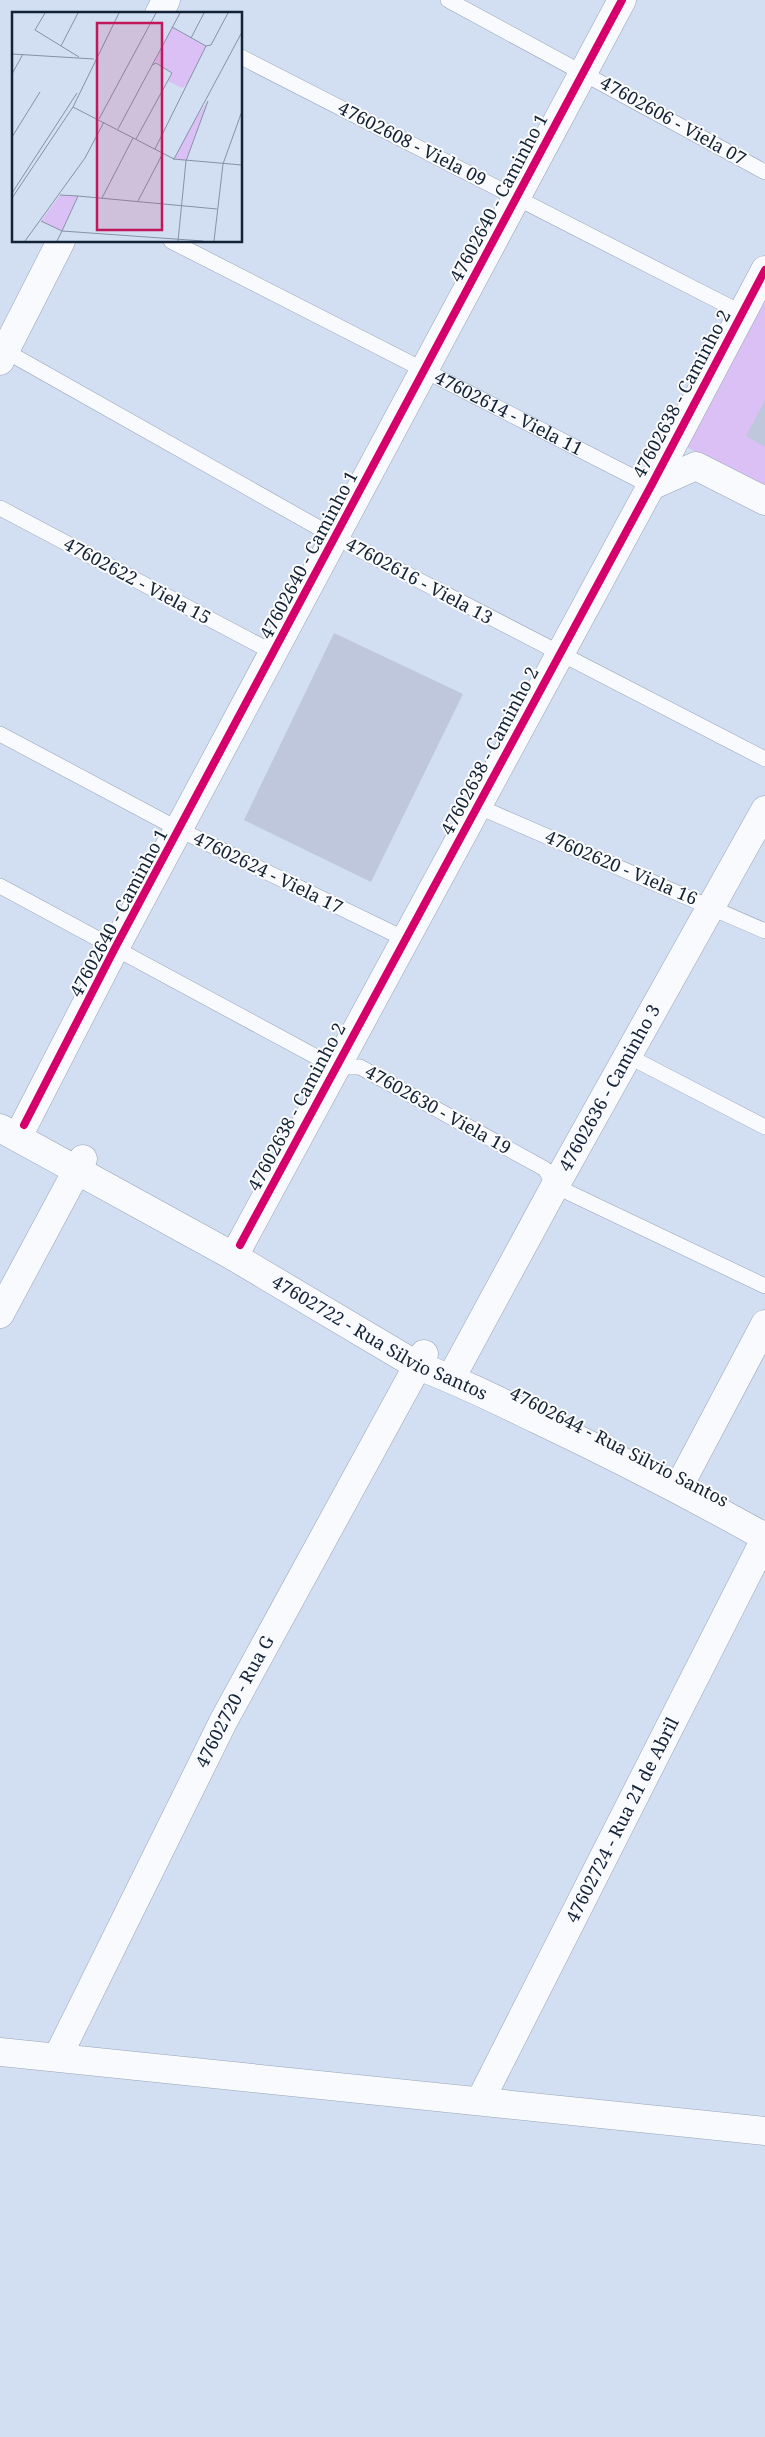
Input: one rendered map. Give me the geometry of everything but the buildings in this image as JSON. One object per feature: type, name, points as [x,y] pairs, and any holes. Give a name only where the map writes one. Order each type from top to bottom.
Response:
[{"type":"street","points":[[160,12],[166,0]]},
{"type":"street","points":[[179,12],[186,0]]},
{"type":"street","name":"47602640 - Caminho 1","points":[[8,1122],[115,948],[180,830],[622,0]]},
{"type":"street","points":[[0,322],[41,242]]},
{"type":"street","points":[[2,353],[60,242]]},
{"type":"street","name":"47602638 - Caminho 2","points":[[240,1245],[651,486],[765,270]]},
{"type":"street","points":[[651,486],[696,466],[765,501]]},
{"type":"street","name":"47602636 - Caminho 3","points":[[457,1367],[555,1186],[765,810]]},
{"type":"street","name":"47602644 - Rua Silvio Santos","points":[[8,1122],[80,1165],[240,1245],[421,1360],[457,1367],[684,1477],[765,1522]]},
{"type":"street","points":[[0,1314],[80,1165]]},
{"type":"street","name":"47602722 - Rua Silvio Santos","points":[[80,1165],[231,1255],[421,1360],[448,1377],[590,1444],[676,1488],[765,1538]]},
{"type":"street","points":[[684,1477],[765,1324]]},
{"type":"street","name":"47602720 - Rua G","points":[[58,2056],[224,1720],[421,1360]]},
{"type":"street","name":"47602724 - Rua 21 de Abril","points":[[480,2101],[765,1538]]},
{"type":"street","points":[[0,2052],[58,2056],[765,2131]]},
{"type":"lane","name":"47602606 - Viela 07","points":[[448,0],[765,172]]},
{"type":"lane","name":"47602608 - Viela 09","points":[[242,58],[742,313]]},
{"type":"lane","name":"47602614 - Viela 11","points":[[173,242],[651,486]]},
{"type":"lane","name":"47602616 - Viela 13","points":[[2,353],[335,538],[765,759]]},
{"type":"lane","name":"47602622 - Viela 15","points":[[0,508],[274,653]]},
{"type":"lane","name":"47602624 - Viela 17","points":[[0,734],[180,830],[406,939]]},
{"type":"lane","name":"47602620 - Viela 16","points":[[477,806],[712,906],[765,931]]},
{"type":"lane","name":"47602630 - Viela 19","points":[[0,886],[335,1067],[360,1067],[546,1169],[555,1186],[765,1286]]},
{"type":"lane","points":[[628,1056],[765,1128]]},
{"type":"shaded area","points":[[765,270],[765,492],[675,440]]},
{"type":"cycle path","points":[[24,1125],[115,948],[622,0]]},
{"type":"cycle path","points":[[240,1245],[651,486],[765,270]]}]
